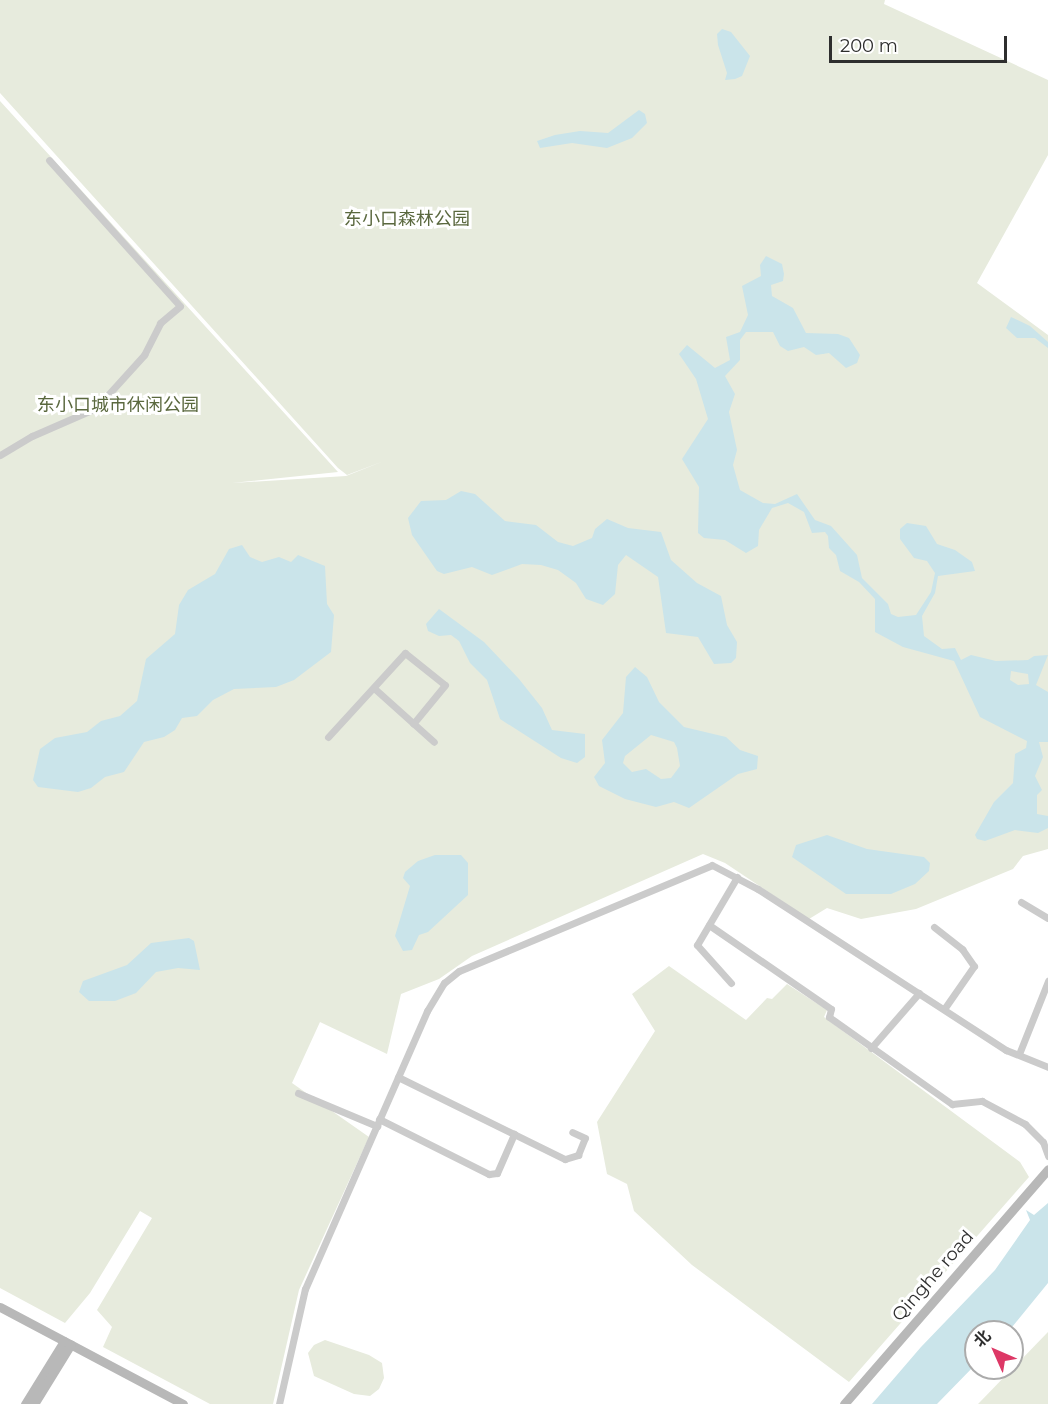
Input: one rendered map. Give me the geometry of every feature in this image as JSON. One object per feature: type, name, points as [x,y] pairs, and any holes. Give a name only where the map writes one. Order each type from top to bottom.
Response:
[{"type":"street","points":[[0,455],[32,436],[96,408],[144,355],[160,323],[180,306],[49,160]]},
{"type":"street","points":[[328,737],[355,704],[375,689],[405,653],[443,680],[445,685],[413,724]]},
{"type":"street","points":[[375,689],[434,742]]},
{"type":"street","points":[[279,1404],[305,1289],[427,1011],[444,983],[459,971],[712,865],[737,877],[944,1009],[1019,1054],[1048,1067]]},
{"type":"street","points":[[732,983],[697,945],[737,877]]},
{"type":"street","points":[[1021,902],[1048,918]]},
{"type":"street","points":[[709,925],[831,1009],[829,1017],[952,1104],[982,1101],[1003,1110],[1043,1142],[1048,1156]]},
{"type":"street","points":[[934,927],[962,949],[974,966],[944,1009]]},
{"type":"street","points":[[1019,1054],[1048,981]]},
{"type":"street","points":[[871,1048],[918,993]]},
{"type":"street","points":[[398,1077],[565,1159],[578,1155],[585,1138],[572,1132]]},
{"type":"street","points":[[298,1093],[378,1122],[489,1174],[496,1173],[514,1134]]},
{"type":"street","name":"Qinghe road","points":[[844,1404],[1048,1169]]},
{"type":"street","points":[[0,1307],[183,1404]]},
{"type":"street","points":[[24,1404],[67,1342]]},
{"type":"street","points":[[34,1404],[67,1342]]},
{"type":"green space","points":[[0,0],[885,0],[884,4],[1048,80],[1048,155],[977,283],[1048,335],[1048,849],[1023,856],[1013,869],[916,909],[861,919],[827,908],[809,919],[725,863],[703,854],[472,956],[439,979],[401,994],[387,1054],[320,1022],[292,1083],[369,1137],[299,1290],[273,1404],[210,1404],[103,1347],[112,1327],[97,1310],[152,1218],[140,1211],[90,1293],[65,1323],[0,1288],[0,101],[338,472],[232,483],[346,476],[384,461],[347,475],[338,468],[0,93]]},
{"type":"green space","points":[[669,966],[746,1020],[767,998],[772,999],[787,984],[827,1010],[824,1017],[1020,1162],[1029,1177],[849,1382],[692,1265],[634,1211],[627,1184],[607,1174],[597,1122],[655,1031],[632,994]]},
{"type":"green space","points":[[1048,1332],[1048,1404],[978,1404],[1001,1380],[1024,1380],[1024,1357]]},
{"type":"green space","points":[[325,1340],[369,1355],[382,1363],[384,1378],[379,1389],[370,1396],[354,1394],[314,1376],[308,1353],[314,1345]]},
{"type":"water","points":[[722,29],[731,32],[750,56],[742,76],[735,79],[725,80],[727,73],[717,34]]},
{"type":"water","points":[[639,110],[645,114],[647,123],[632,138],[607,148],[572,143],[540,148],[537,141],[580,131],[608,133]]},
{"type":"water","points":[[766,256],[782,264],[783,281],[771,285],[772,296],[793,308],[806,333],[838,334],[849,338],[860,355],[857,363],[846,368],[829,353],[816,355],[804,347],[788,351],[780,346],[773,332],[746,332],[740,340],[740,360],[725,376],[735,394],[729,412],[737,450],[733,465],[740,490],[763,503],[775,504],[797,494],[815,520],[831,526],[857,555],[862,578],[888,604],[891,614],[898,617],[916,615],[931,592],[935,573],[927,561],[914,558],[900,539],[900,529],[907,523],[926,526],[937,544],[955,550],[972,562],[975,571],[938,576],[935,593],[922,616],[924,636],[942,649],[955,648],[961,660],[971,655],[996,661],[1028,660],[1034,656],[1048,655],[1036,685],[1048,692],[1048,742],[1039,742],[1043,757],[1035,776],[1042,790],[1037,795],[1037,814],[1048,816],[1048,828],[1038,833],[1015,830],[985,841],[977,839],[975,835],[994,802],[1013,783],[1015,754],[1026,748],[1027,741],[980,717],[954,661],[903,647],[875,632],[875,599],[859,582],[840,571],[836,555],[829,548],[828,536],[825,532],[812,533],[804,512],[788,503],[772,508],[759,530],[758,546],[746,553],[725,540],[704,538],[698,533],[699,487],[682,459],[708,419],[696,379],[679,354],[687,345],[715,368],[730,360],[726,337],[740,332],[748,315],[742,286],[761,276],[760,265]],"holes":[[[1011,671],[1028,674],[1029,684],[1018,685],[1010,680]]]},
{"type":"water","points":[[1011,317],[1030,326],[1048,342],[1048,348],[1035,338],[1017,338],[1006,328]]},
{"type":"water","points":[[461,491],[475,494],[505,521],[536,525],[558,542],[573,546],[592,538],[595,529],[607,519],[628,528],[661,532],[671,560],[697,583],[721,596],[727,625],[737,642],[736,658],[731,663],[714,664],[698,637],[666,633],[658,577],[626,555],[618,565],[615,594],[603,605],[586,599],[576,583],[558,570],[541,565],[522,564],[492,575],[472,567],[444,574],[437,571],[412,535],[408,518],[421,501],[446,500]]},
{"type":"water","points":[[242,545],[250,557],[262,562],[279,557],[291,562],[298,555],[325,566],[327,604],[334,615],[331,652],[294,680],[276,687],[234,689],[213,700],[197,716],[182,718],[175,730],[164,737],[144,742],[124,772],[105,777],[91,788],[78,792],[38,787],[33,780],[40,749],[55,738],[87,732],[101,721],[120,716],[137,701],[146,659],[175,634],[179,605],[188,590],[215,574],[229,549]]},
{"type":"water","points":[[439,609],[484,642],[519,679],[542,708],[552,730],[585,734],[585,757],[577,763],[561,758],[500,719],[487,680],[470,663],[459,641],[451,635],[439,636],[428,631],[426,624]]},
{"type":"water","points":[[635,667],[647,677],[659,702],[684,727],[726,737],[740,750],[758,756],[757,769],[738,774],[689,808],[674,802],[656,807],[625,799],[599,786],[594,777],[605,763],[602,740],[623,713],[626,677]],"holes":[[[651,735],[674,742],[680,766],[671,778],[661,779],[646,769],[632,772],[623,763],[625,756]]]},
{"type":"water","points":[[827,835],[867,849],[924,857],[930,863],[929,871],[915,884],[891,894],[846,894],[792,857],[796,845]]},
{"type":"water","points":[[435,855],[461,855],[468,863],[468,895],[428,932],[419,935],[412,950],[403,951],[395,936],[410,886],[403,878],[405,872],[418,861]]},
{"type":"water","points":[[189,938],[194,941],[200,970],[178,968],[156,972],[136,993],[115,1001],[89,1001],[79,992],[83,981],[127,965],[151,943]]},
{"type":"water","points":[[1048,1203],[1048,1283],[1018,1320],[964,1320],[964,1376],[937,1404],[872,1404],[921,1347],[995,1270],[1030,1220],[1026,1210],[1034,1215]]},
{"type":"park label","name":"东小口森林公园","points":[[407,219]]},
{"type":"park label","name":"东小口城市休闲公园","points":[[118,405]]}]
